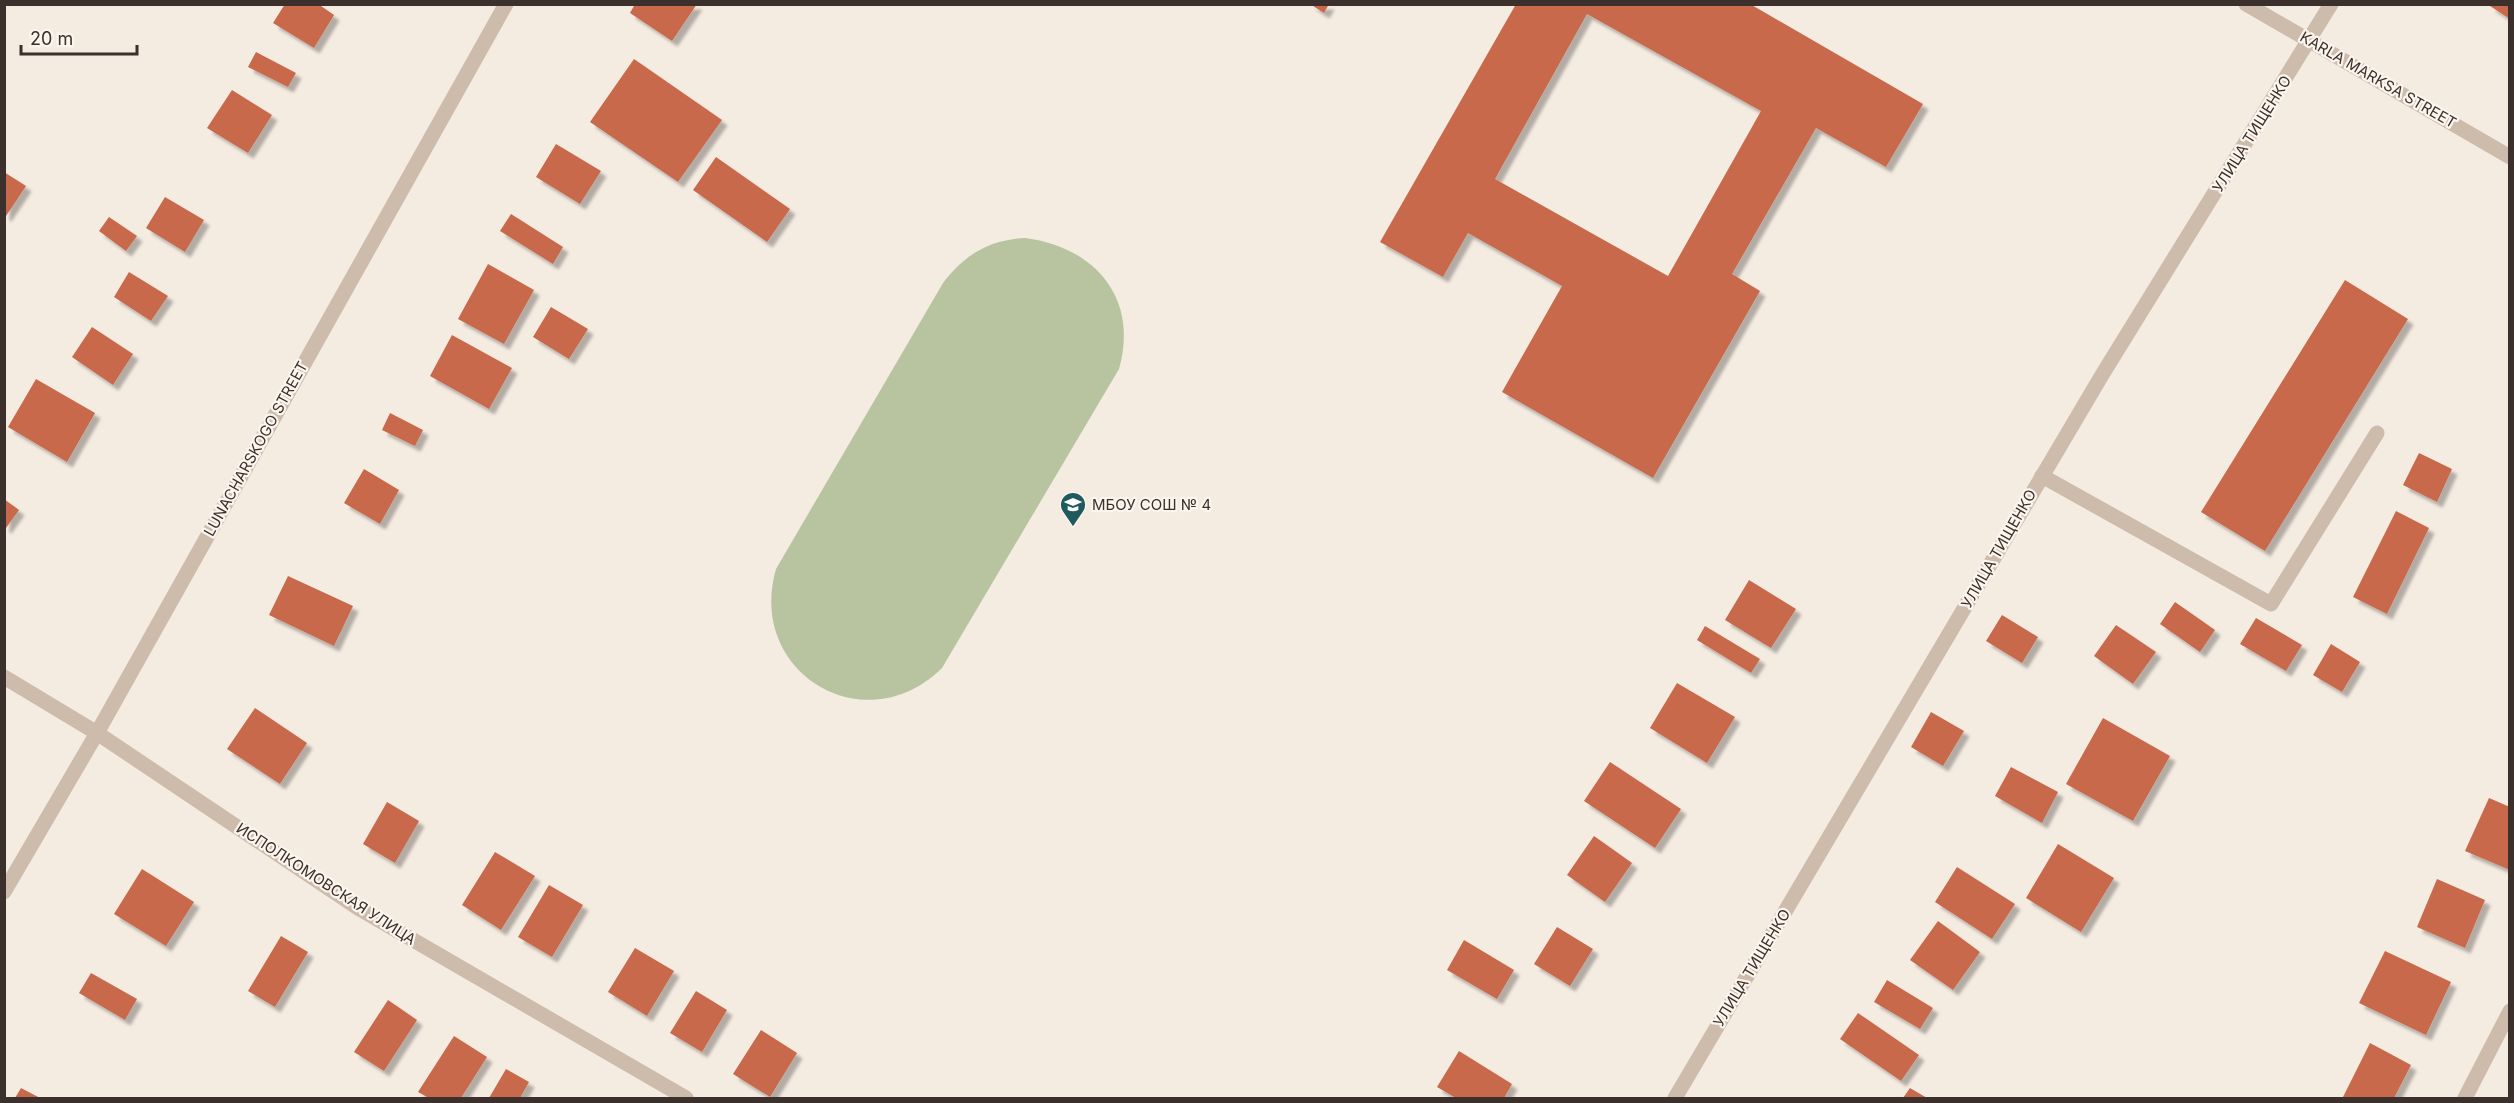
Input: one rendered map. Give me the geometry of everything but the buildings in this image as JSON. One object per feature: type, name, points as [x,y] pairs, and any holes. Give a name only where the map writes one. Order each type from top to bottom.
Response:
[{"type":"street","name":"LUNACHARSKOGO STREET","points":[[4,892],[97,733],[506,4]]},
{"type":"street","name":"KARLA MARKSA STREET","points":[[2246,4],[2510,157]]},
{"type":"street","name":"УЛИЦА ТИЩЕНКО","points":[[1675,1098],[2102,375],[2331,4]]},
{"type":"street","points":[[2042,476],[2271,604],[2377,433]]},
{"type":"street","name":"ИСПОЛКОМОВСКАЯ УЛИЦА","points":[[4,677],[97,733],[358,908],[686,1098]]},
{"type":"street","points":[[2465,1098],[2510,1011]]},
{"type":"green space","points":[[1025,238],[1050,243],[1072,252],[1091,265],[1106,280],[1117,299],[1123,320],[1124,343],[1119,369],[942,668],[912,690],[879,699],[848,697],[819,686],[795,666],[778,639],[771,606],[776,569],[943,283],[960,264],[978,251],[1000,242]]},
{"type":"place","name":"МБОУ СОШ № 4","points":[[1073,528]]}]
